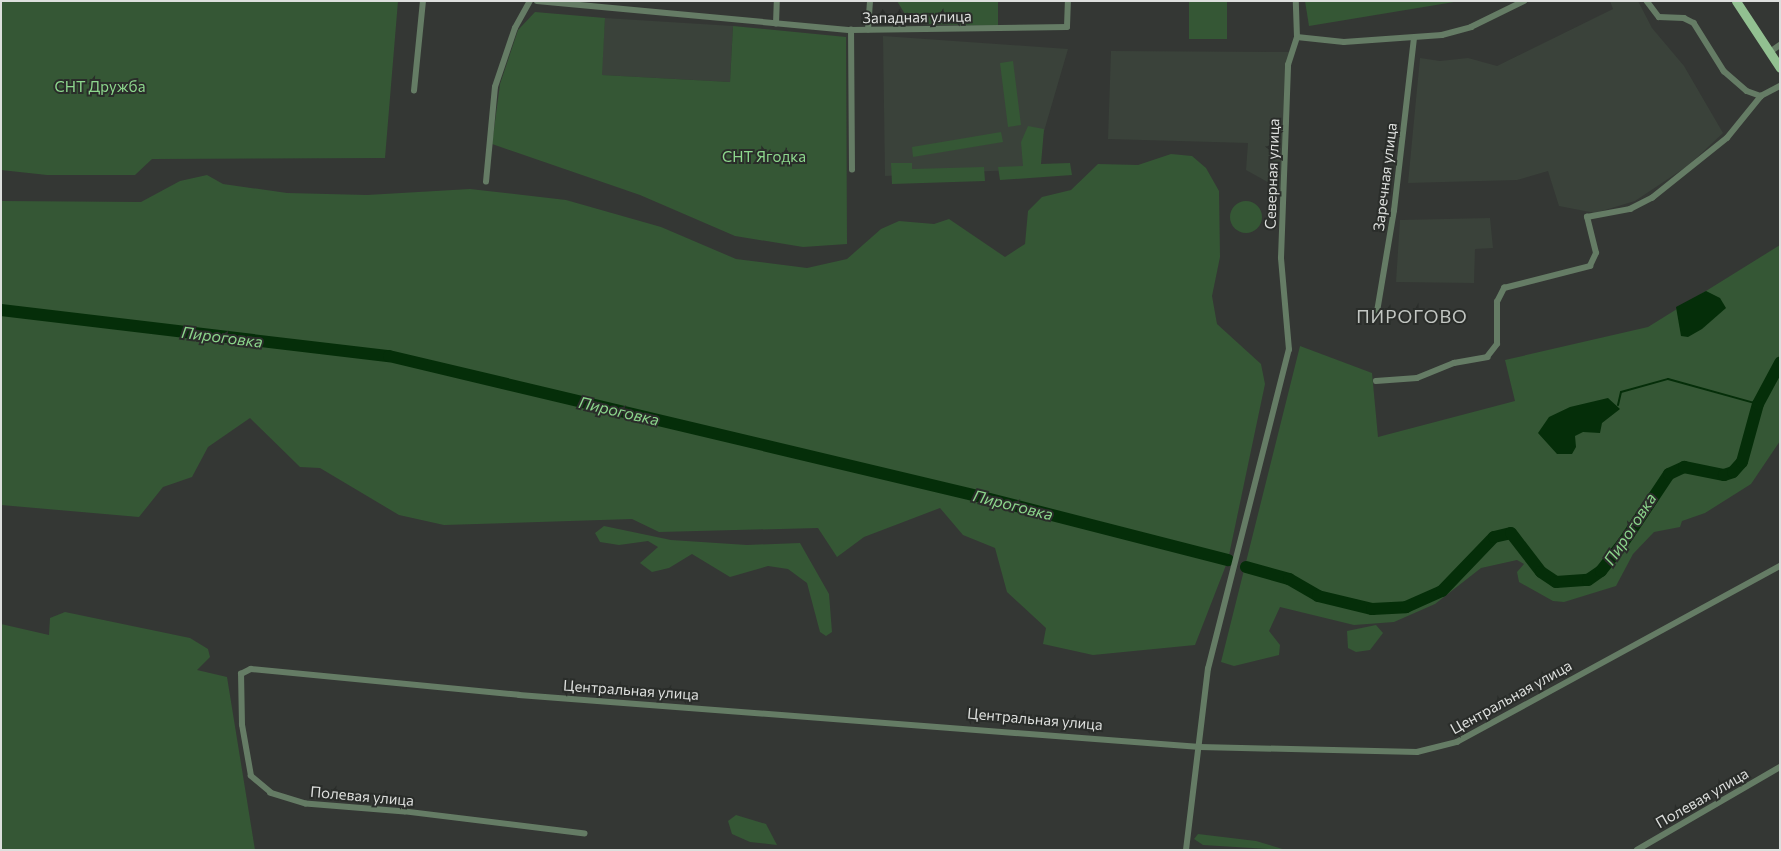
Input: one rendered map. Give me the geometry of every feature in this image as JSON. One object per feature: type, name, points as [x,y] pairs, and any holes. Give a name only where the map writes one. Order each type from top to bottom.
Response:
[{"type":"main road","points":[[1736,1],[1780,68]]},
{"type":"street","points":[[414,91],[422,1]]},
{"type":"street","points":[[486,182],[495,88],[515,28],[530,1]]},
{"type":"street","points":[[536,1],[851,30]]},
{"type":"street","points":[[776,24],[777,1]]},
{"type":"street","points":[[868,30],[870,1]]},
{"type":"street","name":"Западная улица","points":[[852,170],[851,30],[1067,27],[1068,1]]},
{"type":"street","name":"Северная улица","points":[[1186,850],[1208,670],[1289,350],[1281,258],[1288,65],[1297,37],[1296,1]]},
{"type":"street","points":[[1297,37],[1344,42],[1414,39],[1471,27],[1524,1]]},
{"type":"street","points":[[1647,1],[1659,17],[1684,18],[1694,23],[1724,71],[1746,91],[1762,96]]},
{"type":"street","name":"Заречная улица","points":[[1376,318],[1394,211],[1414,39]]},
{"type":"street","points":[[1770,52],[1780,45]]},
{"type":"street","points":[[1376,381],[1416,378],[1454,363],[1487,357],[1497,344],[1497,302],[1504,288],[1590,266],[1596,253],[1587,217],[1630,209],[1652,198],[1727,138],[1762,96],[1780,86]]},
{"type":"street","name":"Центральная улица","points":[[243,672],[251,669],[519,694],[1200,747],[1310,752],[1441,749],[1780,566]]},
{"type":"street","name":"Полевая улица","points":[[243,672],[240,678],[242,725],[251,776],[271,793],[306,804],[405,812],[585,834]]},
{"type":"street","name":"Полевая улица","points":[[1637,850],[1780,768]]},
{"type":"shaded area","points":[[1610,1],[1638,1],[1652,28],[1684,66],[1723,133],[1689,165],[1635,201],[1595,213],[1559,206],[1548,171],[1517,180],[1408,183],[1420,58],[1440,61],[1468,58],[1497,66],[1613,9]]},
{"type":"shaded area","points":[[605,18],[733,26],[730,82],[601,75]]},
{"type":"shaded area","points":[[883,36],[1068,49],[1033,169],[885,176]]},
{"type":"shaded area","points":[[1111,51],[1291,52],[1282,190],[1246,170],[1248,143],[1108,139]]},
{"type":"shaded area","points":[[1490,218],[1493,248],[1475,249],[1474,283],[1396,282],[1400,220]]},
{"type":"shaded area","points":[[1706,291],[1720,298],[1726,308],[1702,329],[1688,337],[1681,336],[1676,307]]},
{"type":"shaded area","points":[[1608,398],[1620,409],[1602,423],[1600,433],[1583,432],[1575,436],[1576,447],[1572,454],[1557,454],[1538,433],[1549,417],[1570,407]]},
{"type":"green space","name":"СНТ Дружба","points":[[1,1],[398,1],[385,158],[152,159],[135,175],[47,175],[1,170]]},
{"type":"green space","points":[[897,1],[998,1],[998,26],[920,24],[908,19]]},
{"type":"green space","points":[[1189,1],[1227,1],[1227,39],[1189,39]]},
{"type":"green space","points":[[1305,1],[1460,1],[1309,26]]},
{"type":"green space","name":"СНТ Ягодка","points":[[535,12],[605,18],[602,75],[730,82],[733,26],[846,37],[847,244],[803,247],[735,236],[640,195],[492,144],[500,84],[518,30]]},
{"type":"green space","points":[[1013,61],[1021,125],[1008,127],[1000,63]]},
{"type":"green space","points":[[1028,126],[1044,129],[1041,164],[1070,163],[1072,175],[1000,180],[998,167],[1023,166],[1021,142]]},
{"type":"green space","points":[[1001,132],[1003,142],[913,157],[912,147]]},
{"type":"green space","points":[[1171,154],[1192,156],[1206,168],[1219,191],[1220,257],[1212,296],[1217,324],[1261,364],[1265,384],[1228,560],[1195,645],[1093,655],[1043,644],[1046,628],[1007,592],[995,548],[963,535],[940,508],[864,537],[837,557],[818,528],[659,532],[632,519],[444,525],[399,515],[320,468],[300,467],[250,418],[208,447],[192,477],[163,487],[139,517],[1,505],[1,201],[141,202],[180,181],[207,175],[223,184],[287,193],[367,195],[470,189],[566,200],[661,227],[736,259],[807,268],[847,259],[881,229],[899,221],[934,224],[949,219],[1005,257],[1025,244],[1028,211],[1042,197],[1071,190],[1098,164],[1138,165]]},
{"type":"green space","points":[[891,163],[912,163],[912,169],[984,167],[985,181],[892,184]]},
{"type":"green space","points":[[1246,201],[1252,202],[1257,206],[1261,211],[1261,223],[1257,228],[1252,232],[1246,233],[1240,232],[1235,228],[1231,223],[1230,217],[1231,211],[1235,206],[1240,202]]},
{"type":"green space","points":[[1780,245],[1780,441],[1751,484],[1705,513],[1682,521],[1680,527],[1654,532],[1633,554],[1616,586],[1564,602],[1553,601],[1519,582],[1517,572],[1524,564],[1517,560],[1481,568],[1435,604],[1394,622],[1354,625],[1280,607],[1269,631],[1280,645],[1279,655],[1234,666],[1221,662],[1300,346],[1372,373],[1378,437],[1515,401],[1505,360],[1648,327]]},
{"type":"green space","points":[[604,526],[671,540],[747,545],[800,543],[829,594],[832,632],[826,636],[820,632],[807,583],[788,569],[768,566],[730,577],[692,554],[669,568],[652,572],[640,563],[658,547],[648,541],[619,545],[600,542],[595,533]]},
{"type":"green space","points":[[65,612],[190,638],[208,649],[210,657],[197,670],[227,677],[255,850],[1,850],[1,624],[49,635],[50,618]]},
{"type":"green space","points":[[1376,625],[1383,633],[1370,650],[1356,652],[1348,648],[1347,631]]},
{"type":"green space","points":[[736,815],[766,824],[777,845],[750,842],[732,834],[728,821]]},
{"type":"green space","points":[[1198,834],[1256,841],[1286,850],[1203,845],[1194,839]]},
{"type":"waterway","name":"Пироговка","points":[[1,310],[389,356],[986,498],[1228,560]]},
{"type":"waterway","name":"Пироговка","points":[[1246,567],[1289,579],[1318,596],[1372,609],[1406,607],[1442,591],[1494,537],[1511,533],[1541,572],[1556,582],[1588,580],[1601,571],[1623,543],[1669,474],[1684,467],[1724,475],[1733,472],[1742,462],[1758,404],[1780,363]]},
{"type":"waterway","points":[[1618,405],[1621,392],[1668,379],[1758,404]]},
{"type":"district","name":"ПИРОГОВО","points":[[1412,316]]}]
